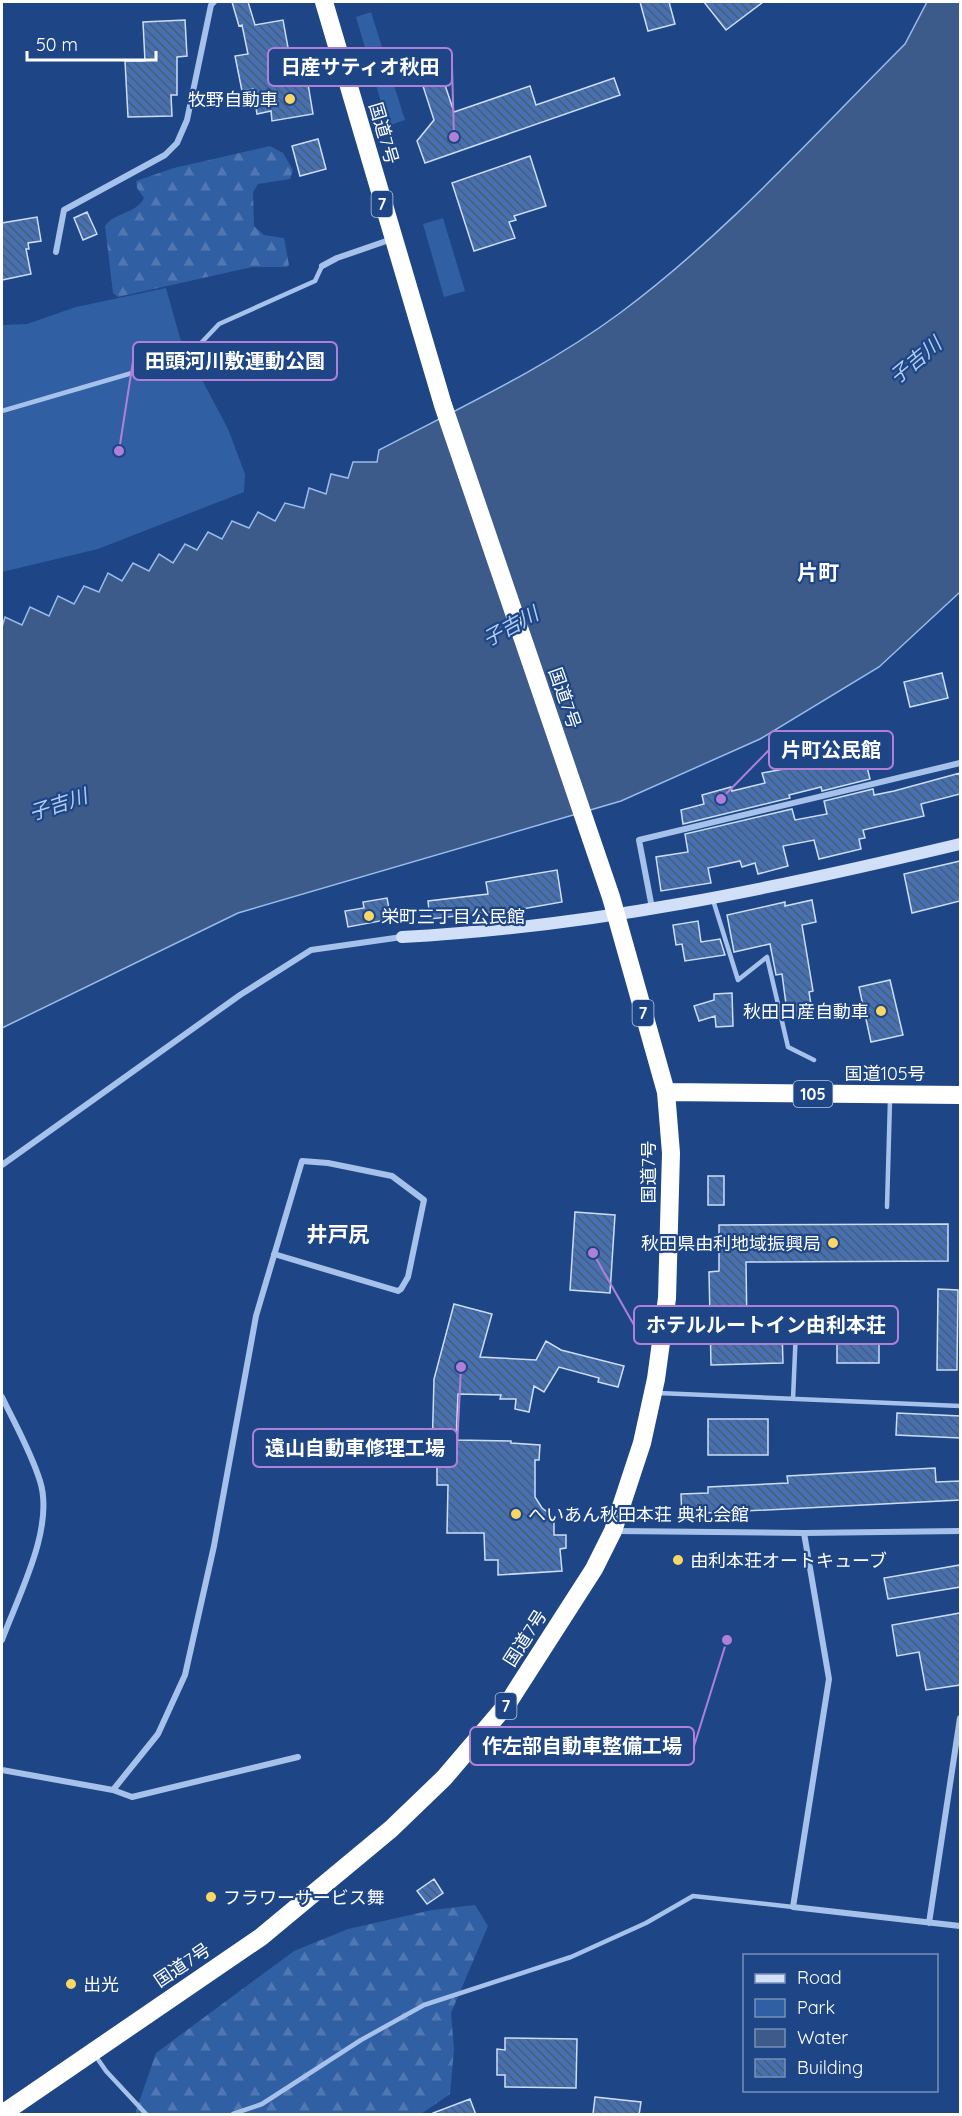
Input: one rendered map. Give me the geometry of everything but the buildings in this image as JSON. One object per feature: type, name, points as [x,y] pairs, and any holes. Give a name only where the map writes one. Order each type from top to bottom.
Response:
[{"type":"highway","name":"国道7号","points":[[2,2114],[261,1937],[391,1829],[444,1778],[508,1703],[594,1569],[613,1531],[642,1443],[653,1392],[667,1298],[670,1153],[666,1092],[611,897],[443,405],[392,239],[324,2]]},
{"type":"highway","name":"国道105号","points":[[666,1092],[960,1095]]},
{"type":"street","points":[[56,252],[64,210],[165,155],[177,143],[187,120],[211,5],[214,2]]},
{"type":"street","points":[[322,266],[337,258],[392,239]]},
{"type":"street","points":[[652,909],[639,840],[960,763]]},
{"type":"street","points":[[2,1165],[240,995],[311,950],[402,937],[474,934],[574,922],[808,880],[960,844]]},
{"type":"street","points":[[113,1790],[158,1734],[185,1675],[214,1545],[256,1316],[274,1254],[302,1161],[392,1176],[424,1200],[408,1277],[402,1289],[398,1291],[274,1254]]},
{"type":"street","points":[[2,1397],[41,1483],[44,1522],[2,1640]]},
{"type":"street","points":[[613,1531],[804,1533],[960,1531]]},
{"type":"street","points":[[804,1533],[829,1679],[793,1907],[960,1926]]},
{"type":"street","points":[[929,1923],[960,1718]]},
{"type":"street","points":[[2,1770],[113,1790],[132,1797],[298,1757]]},
{"type":"lane","points":[[2,411],[185,360],[219,324],[315,280],[322,266]]},
{"type":"lane","points":[[713,898],[738,980],[767,957],[788,1047],[814,1060]]},
{"type":"lane","points":[[887,1207],[891,1094]]},
{"type":"lane","points":[[794,1399],[796,1329]]},
{"type":"lane","points":[[653,1392],[960,1406]]},
{"type":"lane","points":[[233,2115],[262,2104],[361,2040],[424,2005],[571,1957],[646,1923],[693,1896],[793,1907]]},
{"type":"lane","points":[[94,2052],[106,2071],[146,2115]]},
{"type":"green space","points":[[371,12],[405,120],[388,126],[356,17]]},
{"type":"green space","points":[[270,146],[283,153],[293,170],[290,179],[258,184],[253,192],[254,226],[264,235],[284,238],[289,265],[287,267],[252,267],[118,297],[113,293],[105,226],[109,221],[136,207],[144,198],[137,188],[136,181],[174,168]]},
{"type":"green space","points":[[443,218],[465,291],[444,297],[423,224]]},
{"type":"green space","points":[[166,288],[180,338],[228,429],[245,474],[244,492],[98,549],[2,572],[2,325],[27,324],[76,307]]},
{"type":"green space","points":[[475,1905],[488,1926],[451,2013],[454,2049],[450,2094],[421,2114],[135,2114],[156,2053],[294,1951],[348,1929],[432,1910]]},
{"type":"water","name":"子吉川","points":[[927,2],[960,2],[960,592],[879,667],[760,739],[621,801],[238,913],[2,1028],[2,627],[5,617],[22,625],[30,607],[49,616],[58,596],[74,604],[84,586],[99,592],[108,573],[122,581],[133,563],[149,571],[159,554],[173,563],[185,544],[197,550],[208,532],[222,539],[232,521],[249,528],[258,512],[275,521],[285,503],[304,508],[309,488],[326,494],[331,474],[348,478],[353,462],[377,462],[379,450],[503,386],[592,333],[659,283],[767,184],[905,44]]},
{"type":"place","name":"牧野自動車","points":[[290,99]]},
{"type":"place","name":"日産サティオ秋田","points":[[454,137]]},
{"type":"place","name":"田頭河川敷運動公園","points":[[119,451]]},
{"type":"place","name":"片町公民館","points":[[721,799]]},
{"type":"place","name":"栄町三丁目公民館","points":[[369,916]]},
{"type":"place","name":"秋田日産自動車","points":[[881,1011]]},
{"type":"place","name":"秋田県由利地域振興局","points":[[833,1243]]},
{"type":"place","name":"ホテルルートイン由利本荘","points":[[593,1253]]},
{"type":"place","name":"遠山自動車修理工場","points":[[461,1367]]},
{"type":"place","name":"へいあん秋田本荘 典礼会館","points":[[516,1514]]},
{"type":"place","name":"由利本荘オートキューブ","points":[[678,1560]]},
{"type":"place","name":"作左部自動車整備工場","points":[[727,1640]]},
{"type":"place","name":"フラワーサービス舞","points":[[211,1897]]},
{"type":"place","name":"出光","points":[[71,1984]]},
{"type":"district","name":"片町","points":[[818,572]]},
{"type":"district","name":"井戸尻","points":[[338,1234]]}]
